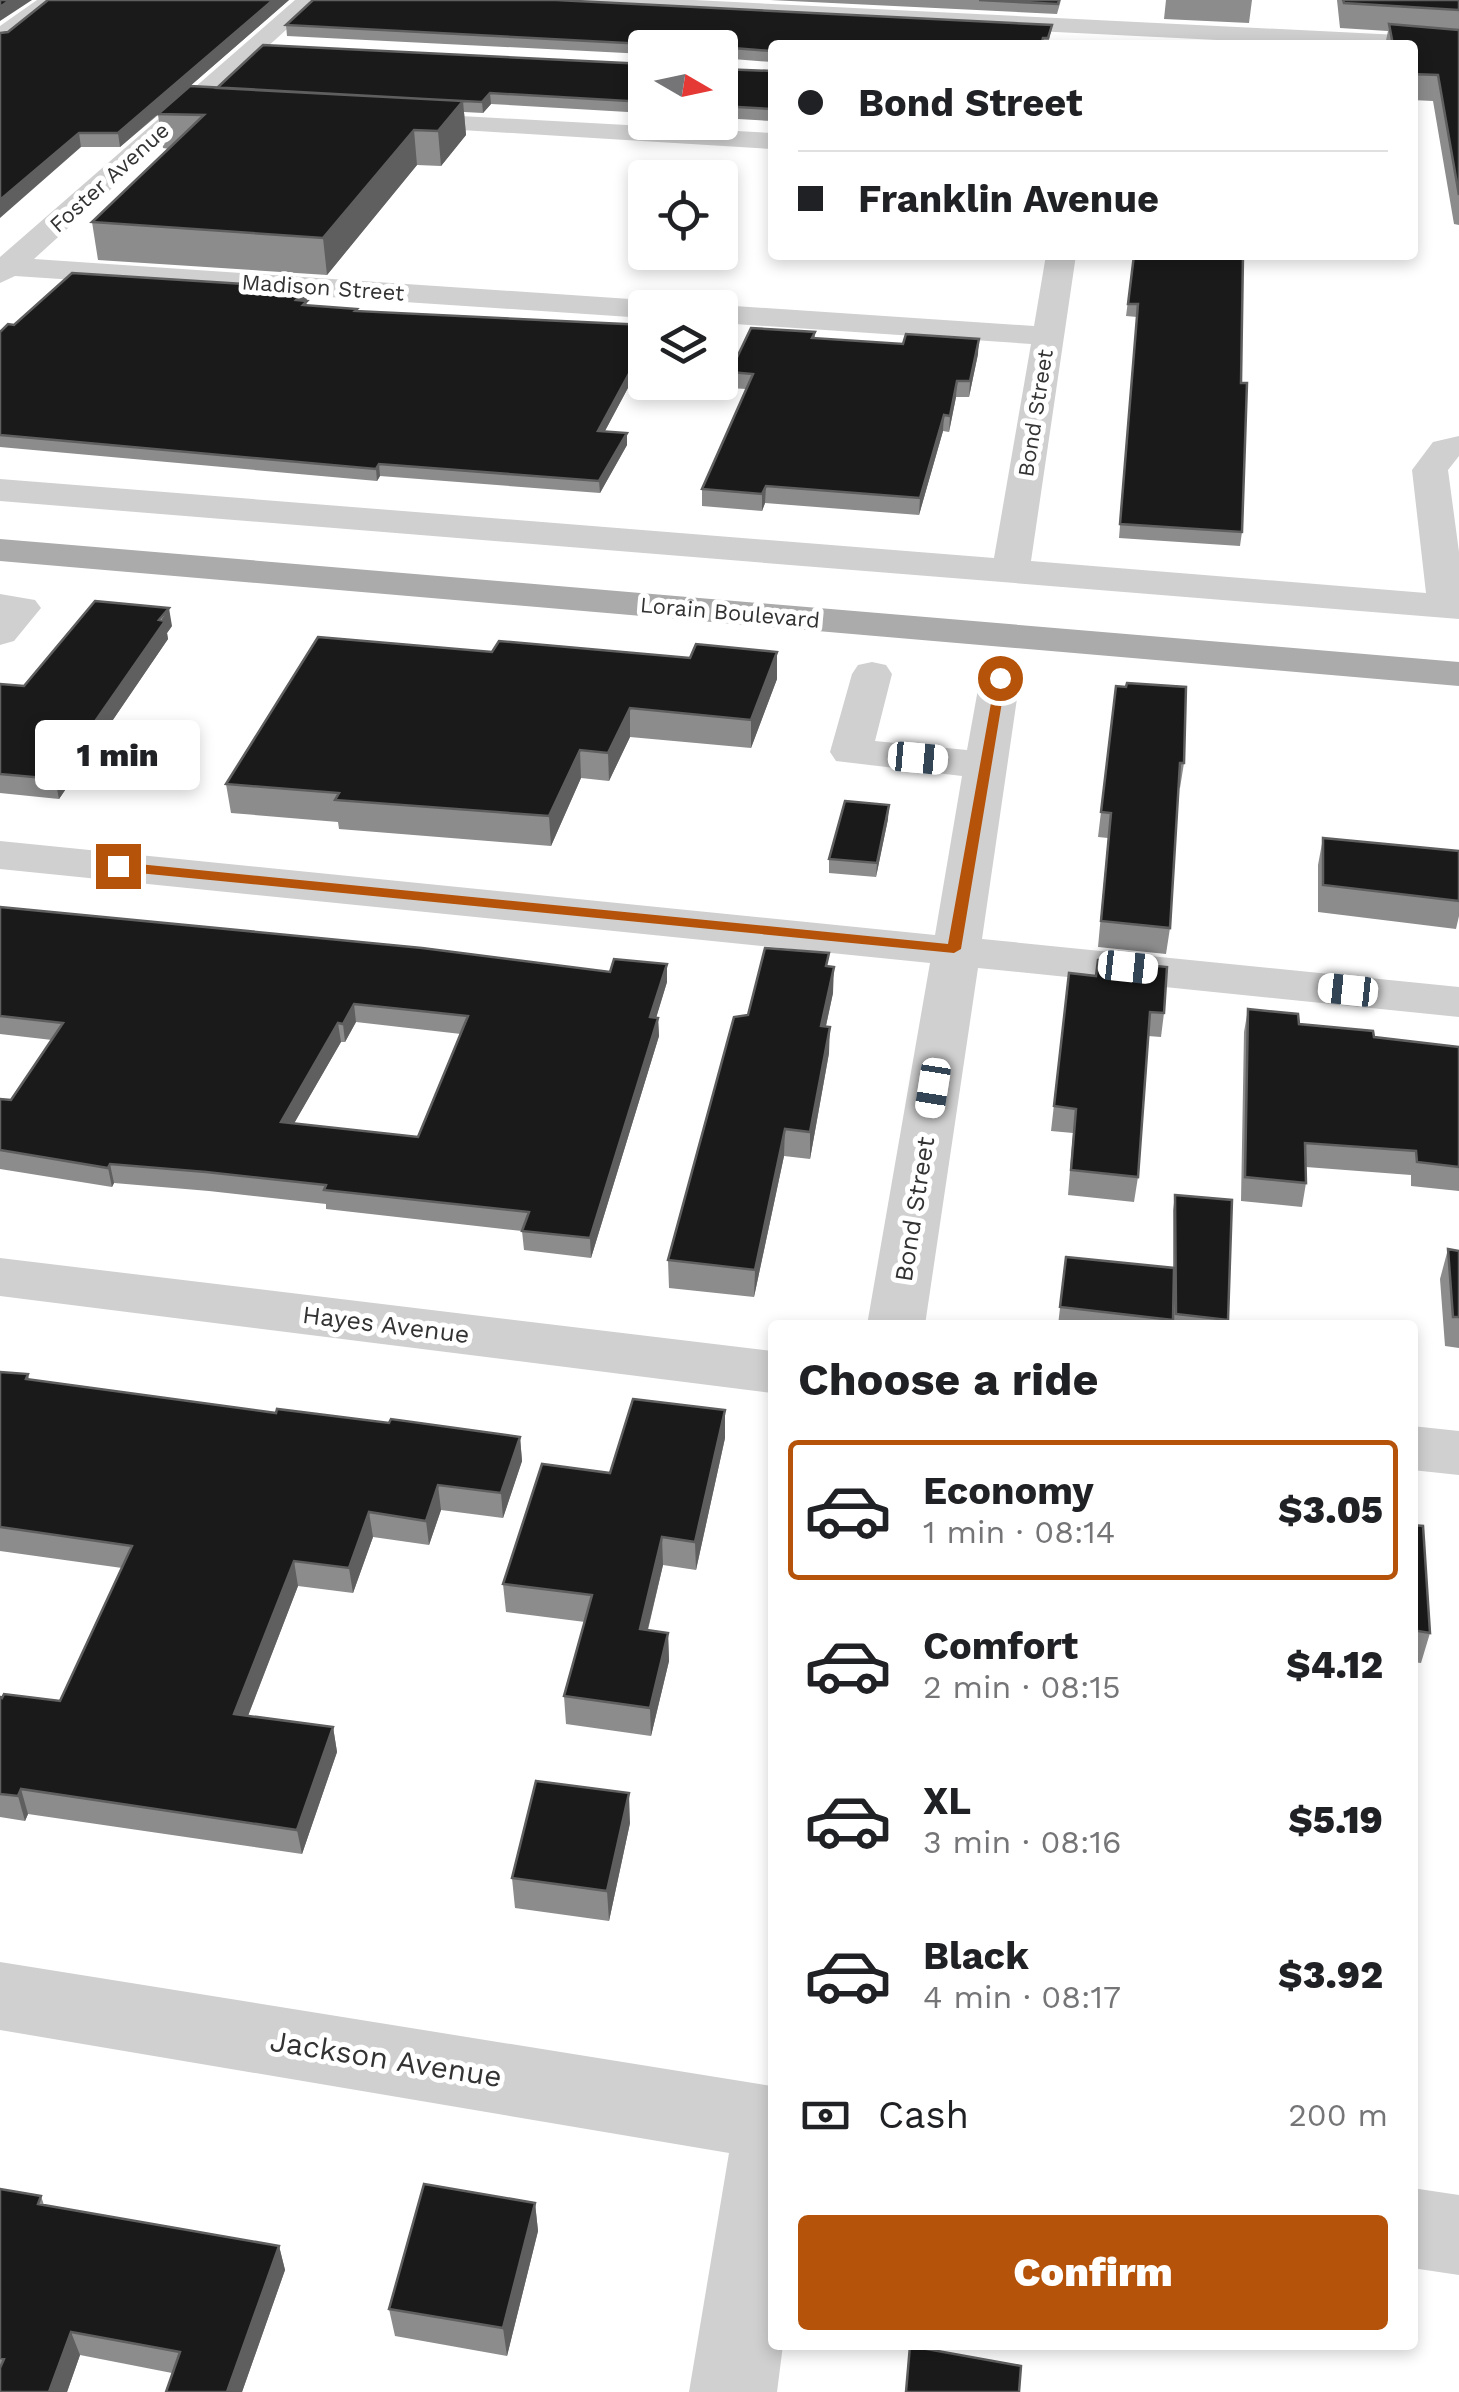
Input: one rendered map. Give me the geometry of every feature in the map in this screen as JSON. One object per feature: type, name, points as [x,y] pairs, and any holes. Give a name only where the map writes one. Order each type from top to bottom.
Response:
[{"type":"main road","name":"Lorain Boulevard","points":[[0,516],[1455,617]]},
{"type":"main road","name":"Lorain Boulevard","points":[[0,550],[1459,674]]},
{"type":"street","points":[[0,36],[52,0]]},
{"type":"street","name":"Foster Avenue","points":[[3,269],[308,0]]},
{"type":"street","points":[[557,0],[1093,36],[1276,40]]},
{"type":"street","points":[[1093,36],[1098,0]]},
{"type":"street","points":[[1418,43],[1459,44]]},
{"type":"street","points":[[258,45],[288,47]]},
{"type":"street","points":[[186,108],[219,110]]},
{"type":"street","points":[[354,118],[768,141]]},
{"type":"street","name":"Bond Street","points":[[1011,571],[1060,260]]},
{"type":"street","name":"Madison Street","points":[[3,269],[628,308]]},
{"type":"street","points":[[738,315],[1047,336]]},
{"type":"street","points":[[0,490],[1011,571],[1455,617],[1430,470],[1445,449],[1459,446]]},
{"type":"street","points":[[0,606],[21,608],[0,633]]},
{"type":"street","points":[[872,674],[851,752],[985,765]]},
{"type":"street","name":"Bond Street","points":[[897,1320],[1000,678]]},
{"type":"street","points":[[0,855],[1459,1002]]},
{"type":"street","name":"Hayes Avenue","points":[[0,1277],[768,1372]]},
{"type":"street","points":[[1418,1449],[1459,1453]]},
{"type":"street","name":"Jackson Avenue","points":[[0,1996],[768,2122]]},
{"type":"street","points":[[733,2392],[768,2160]]},
{"type":"street","points":[[1418,2229],[1459,2235]]},
{"type":"building","points":[[48,0],[273,0],[118,133],[79,133],[0,200],[0,33],[8,32]]},
{"type":"building","points":[[313,0],[556,0],[1052,25],[1048,38],[1042,40],[768,40],[768,51],[738,48],[738,30],[628,30],[628,43],[286,25]]},
{"type":"building","points":[[979,0],[1059,0],[1058,4]]},
{"type":"building","points":[[1343,0],[1459,0],[1459,10],[1344,3]]},
{"type":"building","points":[[1389,24],[1459,30],[1459,195],[1438,75],[1418,74],[1418,40],[1392,40]]},
{"type":"building","points":[[263,45],[628,63],[628,101],[490,93],[482,102],[217,88]]},
{"type":"building","points":[[738,70],[768,71],[768,109],[738,107]]},
{"type":"building","points":[[190,86],[463,101],[438,131],[414,130],[323,238],[92,222],[204,115],[158,114]]},
{"type":"building","points":[[1133,260],[1243,260],[1241,383],[1247,383],[1242,532],[1120,524],[1138,304],[1128,304]]},
{"type":"building","points":[[72,273],[306,288],[296,300],[307,301],[303,305],[355,311],[628,324],[628,375],[598,431],[627,433],[599,481],[379,464],[376,469],[0,435],[0,332],[8,324],[14,325]]},
{"type":"building","points":[[751,328],[815,332],[812,338],[903,344],[906,334],[979,339],[970,381],[957,381],[950,416],[944,415],[920,498],[766,486],[762,494],[702,489],[753,374],[738,373],[738,355]]},
{"type":"building","points":[[95,601],[169,608],[159,620],[165,621],[55,779],[0,774],[0,684],[24,686]]},
{"type":"building","points":[[318,637],[492,652],[499,641],[690,658],[696,644],[777,652],[751,720],[630,708],[608,753],[580,750],[549,816],[335,800],[339,793],[226,784]]},
{"type":"building","points":[[1127,683],[1186,687],[1184,763],[1180,763],[1170,928],[1101,921],[1111,813],[1101,812],[1116,686],[1126,687]]},
{"type":"building","points":[[845,801],[889,805],[877,863],[829,859]]},
{"type":"building","points":[[1323,838],[1459,851],[1459,901],[1323,885]]},
{"type":"building","points":[[0,907],[422,948],[610,972],[614,959],[667,964],[650,1017],[658,1018],[590,1238],[522,1231],[529,1212],[324,1190],[326,1185],[206,1172],[110,1164],[108,1168],[0,1150],[0,1099],[11,1100],[63,1023],[0,1016]],"holes":[[[354,1004],[468,1016],[418,1137],[281,1122],[338,1023],[343,1024]]]},
{"type":"building","points":[[765,948],[829,953],[826,966],[834,967],[821,1026],[830,1027],[810,1132],[785,1129],[755,1270],[668,1260],[734,1017],[748,1015]]},
{"type":"building","points":[[1098,960],[1167,967],[1164,1013],[1150,1012],[1138,1177],[1071,1170],[1076,1109],[1054,1106],[1069,973],[1096,976]]},
{"type":"building","points":[[1248,1009],[1298,1014],[1299,1024],[1373,1031],[1374,1037],[1459,1047],[1459,1167],[1417,1162],[1416,1151],[1305,1143],[1306,1183],[1245,1177]]},
{"type":"building","points":[[1175,1195],[1232,1200],[1228,1320],[1176,1314]]},
{"type":"building","points":[[1448,1249],[1459,1251],[1459,1317],[1453,1317]]},
{"type":"building","points":[[1066,1257],[1174,1268],[1173,1320],[1060,1307]]},
{"type":"building","points":[[0,1372],[28,1374],[26,1379],[276,1413],[277,1409],[389,1423],[391,1419],[520,1437],[501,1493],[438,1485],[426,1521],[369,1512],[349,1568],[294,1561],[234,1714],[333,1727],[297,1830],[21,1789],[18,1796],[0,1794],[0,1697],[4,1694],[60,1701],[132,1546],[0,1527]]},
{"type":"building","points":[[633,1399],[725,1410],[695,1542],[662,1537],[640,1629],[668,1633],[650,1708],[564,1696],[592,1595],[503,1584],[542,1464],[610,1473]]},
{"type":"building","points":[[1418,1526],[1423,1526],[1430,1633],[1418,1631]]},
{"type":"building","points":[[536,1781],[629,1793],[607,1891],[512,1878]]},
{"type":"building","points":[[424,2184],[535,2203],[503,2328],[389,2309]]},
{"type":"building","points":[[0,2189],[41,2196],[38,2204],[279,2246],[227,2392],[166,2392],[180,2352],[71,2332],[49,2392],[0,2392],[4,2359],[0,2358]]},
{"type":"building","points":[[910,2350],[932,2350],[1021,2366],[1019,2392],[906,2392]]},
{"type":"route","points":[[118,866],[954,949],[1000,678]]}]
